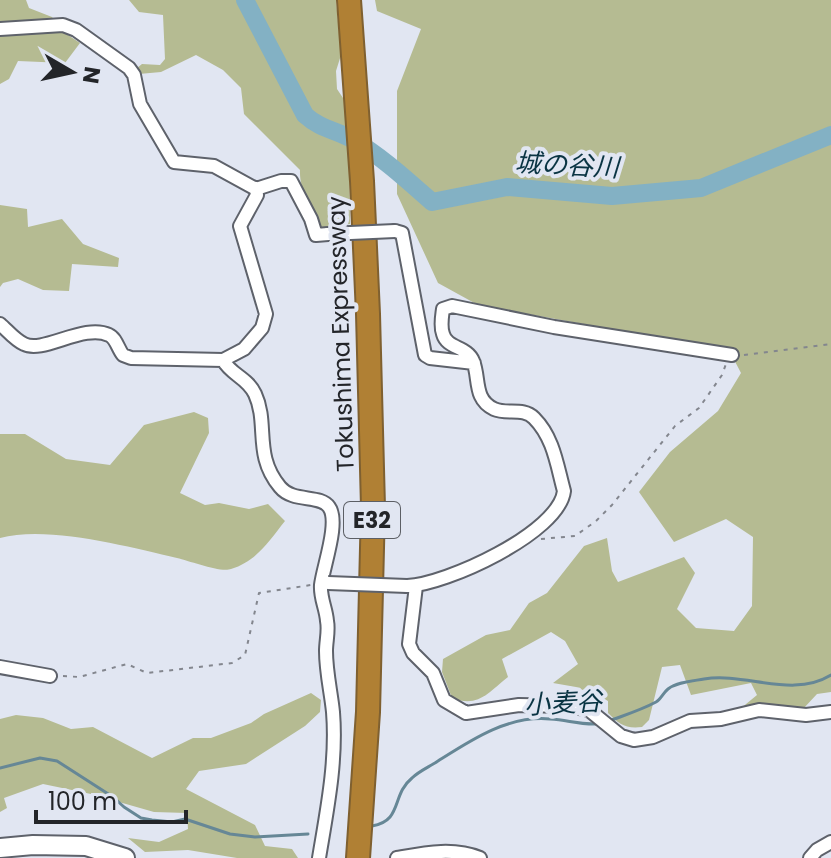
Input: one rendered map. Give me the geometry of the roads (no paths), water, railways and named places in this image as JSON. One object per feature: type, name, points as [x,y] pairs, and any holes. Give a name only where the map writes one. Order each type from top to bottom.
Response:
[{"type":"highway","name":"Tokushima Expressway","points":[[349,5],[362,181],[373,507],[368,712],[358,858]]},
{"type":"street","points":[[0,29],[63,25],[76,30],[129,68],[134,75],[140,104],[174,162],[214,166],[256,189],[291,181],[316,235],[402,233],[425,355],[474,363]]},
{"type":"street","points":[[0,324],[25,345],[35,347],[70,335],[108,334],[114,338],[123,355],[131,358],[223,360],[244,349],[262,328],[266,314],[240,226],[257,195],[256,189]]},
{"type":"street","points":[[325,584],[412,586],[459,572],[524,541],[563,499],[564,491],[552,442],[527,413],[496,411],[489,406],[478,392],[474,363],[462,348],[447,343],[443,335],[443,309],[452,306],[554,327],[732,355]]},
{"type":"street","points":[[223,360],[226,366],[247,380],[257,398],[262,450],[274,479],[283,491],[296,497],[321,501],[329,507],[333,521],[321,597],[328,624],[326,652],[333,743],[330,804],[319,858]]},
{"type":"street","points":[[412,586],[409,644],[413,653],[433,673],[444,700],[466,713],[519,705],[568,706],[589,710],[621,736],[634,740],[653,737],[690,721],[721,719],[759,710],[806,715],[831,712]]},
{"type":"street","points":[[0,667],[50,676]]},
{"type":"street","points":[[810,858],[831,842]]},
{"type":"street","points":[[0,848],[86,846],[125,858]]},
{"type":"street","points":[[397,858],[434,852],[467,853],[480,858]]},
{"type":"waterway","name":"城の谷川","points":[[245,0],[305,115],[372,152],[432,202],[507,187],[612,196],[701,188],[831,135]]},
{"type":"waterway","name":"小麦谷","points":[[609,721],[656,702],[668,689],[685,682],[720,678],[801,685],[831,675]]},
{"type":"waterway","name":"小麦谷","points":[[372,826],[388,819],[401,792],[415,776],[491,731],[534,719],[599,724]]},
{"type":"waterway","name":"小麦谷","points":[[0,768],[40,758],[57,761],[141,818],[172,822],[185,819],[230,834],[255,837],[308,834]]}]
